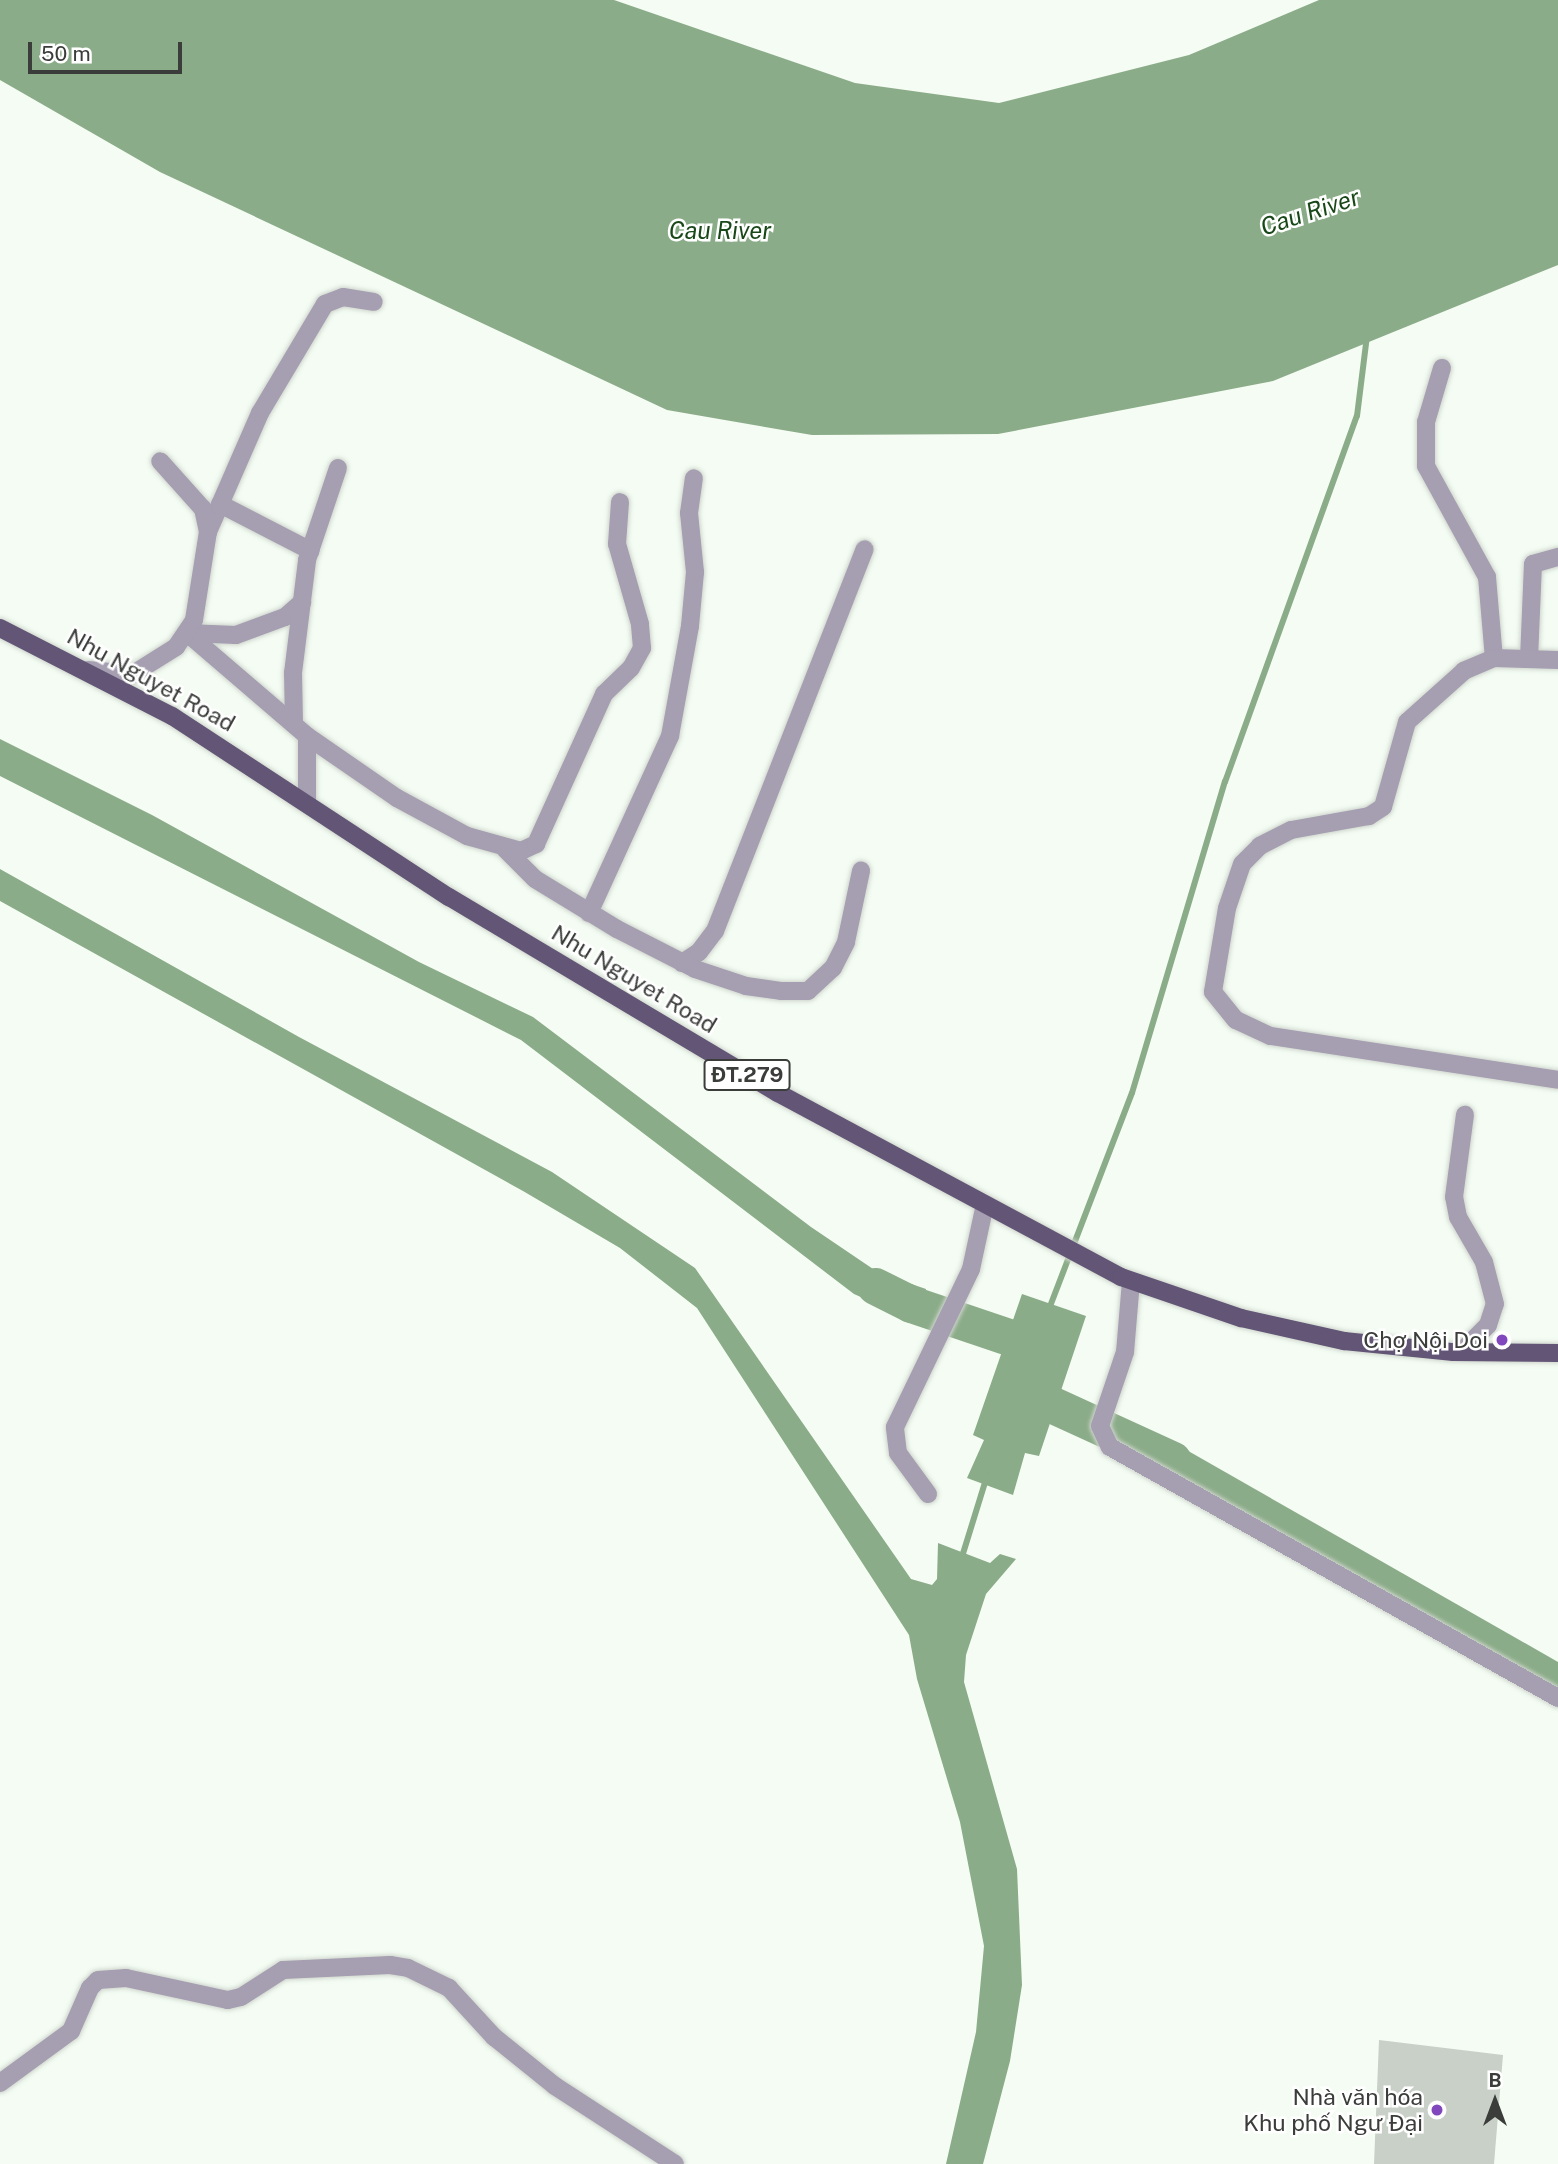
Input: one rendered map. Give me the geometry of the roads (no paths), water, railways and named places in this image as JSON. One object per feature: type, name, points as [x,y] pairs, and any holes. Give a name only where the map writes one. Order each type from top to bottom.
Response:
[{"type":"main road","name":"Nhu Nguyet Road","points":[[0,628],[88,670],[184,723],[449,897],[778,1093],[1131,1281],[1241,1318],[1344,1341],[1461,1352],[1558,1353]]},
{"type":"street","points":[[88,670],[133,674],[176,647],[187,633],[202,589],[208,532],[260,413],[325,304],[343,297],[374,302]]},
{"type":"street","points":[[1442,368],[1426,422],[1426,466],[1487,577],[1494,657]]},
{"type":"street","points":[[160,461],[203,509],[208,532]]},
{"type":"street","points":[[307,804],[293,673],[311,551],[338,468]]},
{"type":"street","points":[[589,913],[670,736],[690,626],[695,559],[689,513],[694,478]]},
{"type":"street","points":[[187,633],[301,730],[397,798],[467,836],[505,849],[521,850],[536,844],[604,694],[631,668],[642,648],[640,624],[617,544],[620,502]]},
{"type":"street","points":[[220,504],[311,551]]},
{"type":"street","points":[[682,963],[699,952],[715,931],[865,549]]},
{"type":"street","points":[[1529,659],[1533,564],[1558,557]]},
{"type":"street","points":[[187,633],[236,635],[285,617],[302,602]]},
{"type":"street","points":[[1558,660],[1494,657],[1441,687],[1407,722],[1383,807],[1369,817],[1291,830],[1259,846],[1242,864],[1227,908],[1213,992],[1236,1020],[1271,1036],[1558,1080]]},
{"type":"street","points":[[505,849],[535,879],[589,913],[682,963],[746,986],[808,991],[833,968],[846,942],[861,871]]},
{"type":"street","points":[[1461,1352],[1488,1325],[1495,1304],[1485,1262],[1458,1217],[1454,1197],[1465,1115]]},
{"type":"street","points":[[928,1494],[898,1454],[895,1427],[971,1269],[985,1204]]},
{"type":"street","points":[[1131,1281],[1125,1352],[1100,1426],[1111,1447],[1558,1698]]},
{"type":"street","points":[[0,2083],[71,2031],[81,2018],[90,1988],[98,1980],[126,1978],[228,2000],[241,1997],[283,1970],[390,1965],[408,1968],[449,1988],[494,2037],[555,2086],[675,2164]]},
{"type":"water","name":"Cau River","points":[[0,0],[614,0],[855,83],[999,103],[1189,55],[1319,0],[1558,0],[1558,265],[1273,381],[998,434],[812,435],[667,410],[160,172],[0,80]]},
{"type":"water","points":[[0,739],[152,815],[419,962],[533,1017],[811,1227],[879,1273],[926,1289],[915,1321],[854,1294],[521,1040],[0,776]]},
{"type":"water","points":[[0,869],[299,1037],[552,1172],[695,1268],[911,1579],[932,1585],[937,1579],[938,1543],[990,1563],[1000,1554],[1016,1559],[986,1594],[966,1655],[964,1682],[1017,1869],[1022,1985],[1010,2061],[983,2164],[946,2164],[976,2032],[984,1946],[960,1822],[917,1679],[909,1635],[697,1308],[620,1248],[523,1191],[0,901]]},
{"type":"water","points":[[1022,1294],[1086,1316],[1039,1456],[1025,1453],[1013,1495],[967,1478],[984,1440],[973,1435]]},
{"type":"water","points":[[1135,1428],[1176,1444],[1558,1662],[1558,1690],[1128,1449]]},
{"type":"waterway","points":[[1049,1309],[1132,1093],[1225,782],[1357,416],[1367,336]]},
{"type":"waterway","points":[[875,1286],[911,1304],[1035,1346]]},
{"type":"waterway","points":[[1018,1389],[1173,1460]]},
{"type":"waterway","points":[[961,1560],[987,1476]]},
{"type":"place","name":"Chợ Nội Doi","points":[[1502,1340]]},
{"type":"place","name":"Nhà văn hóa Khu phố Ngư Đại","points":[[1437,2110]]}]
